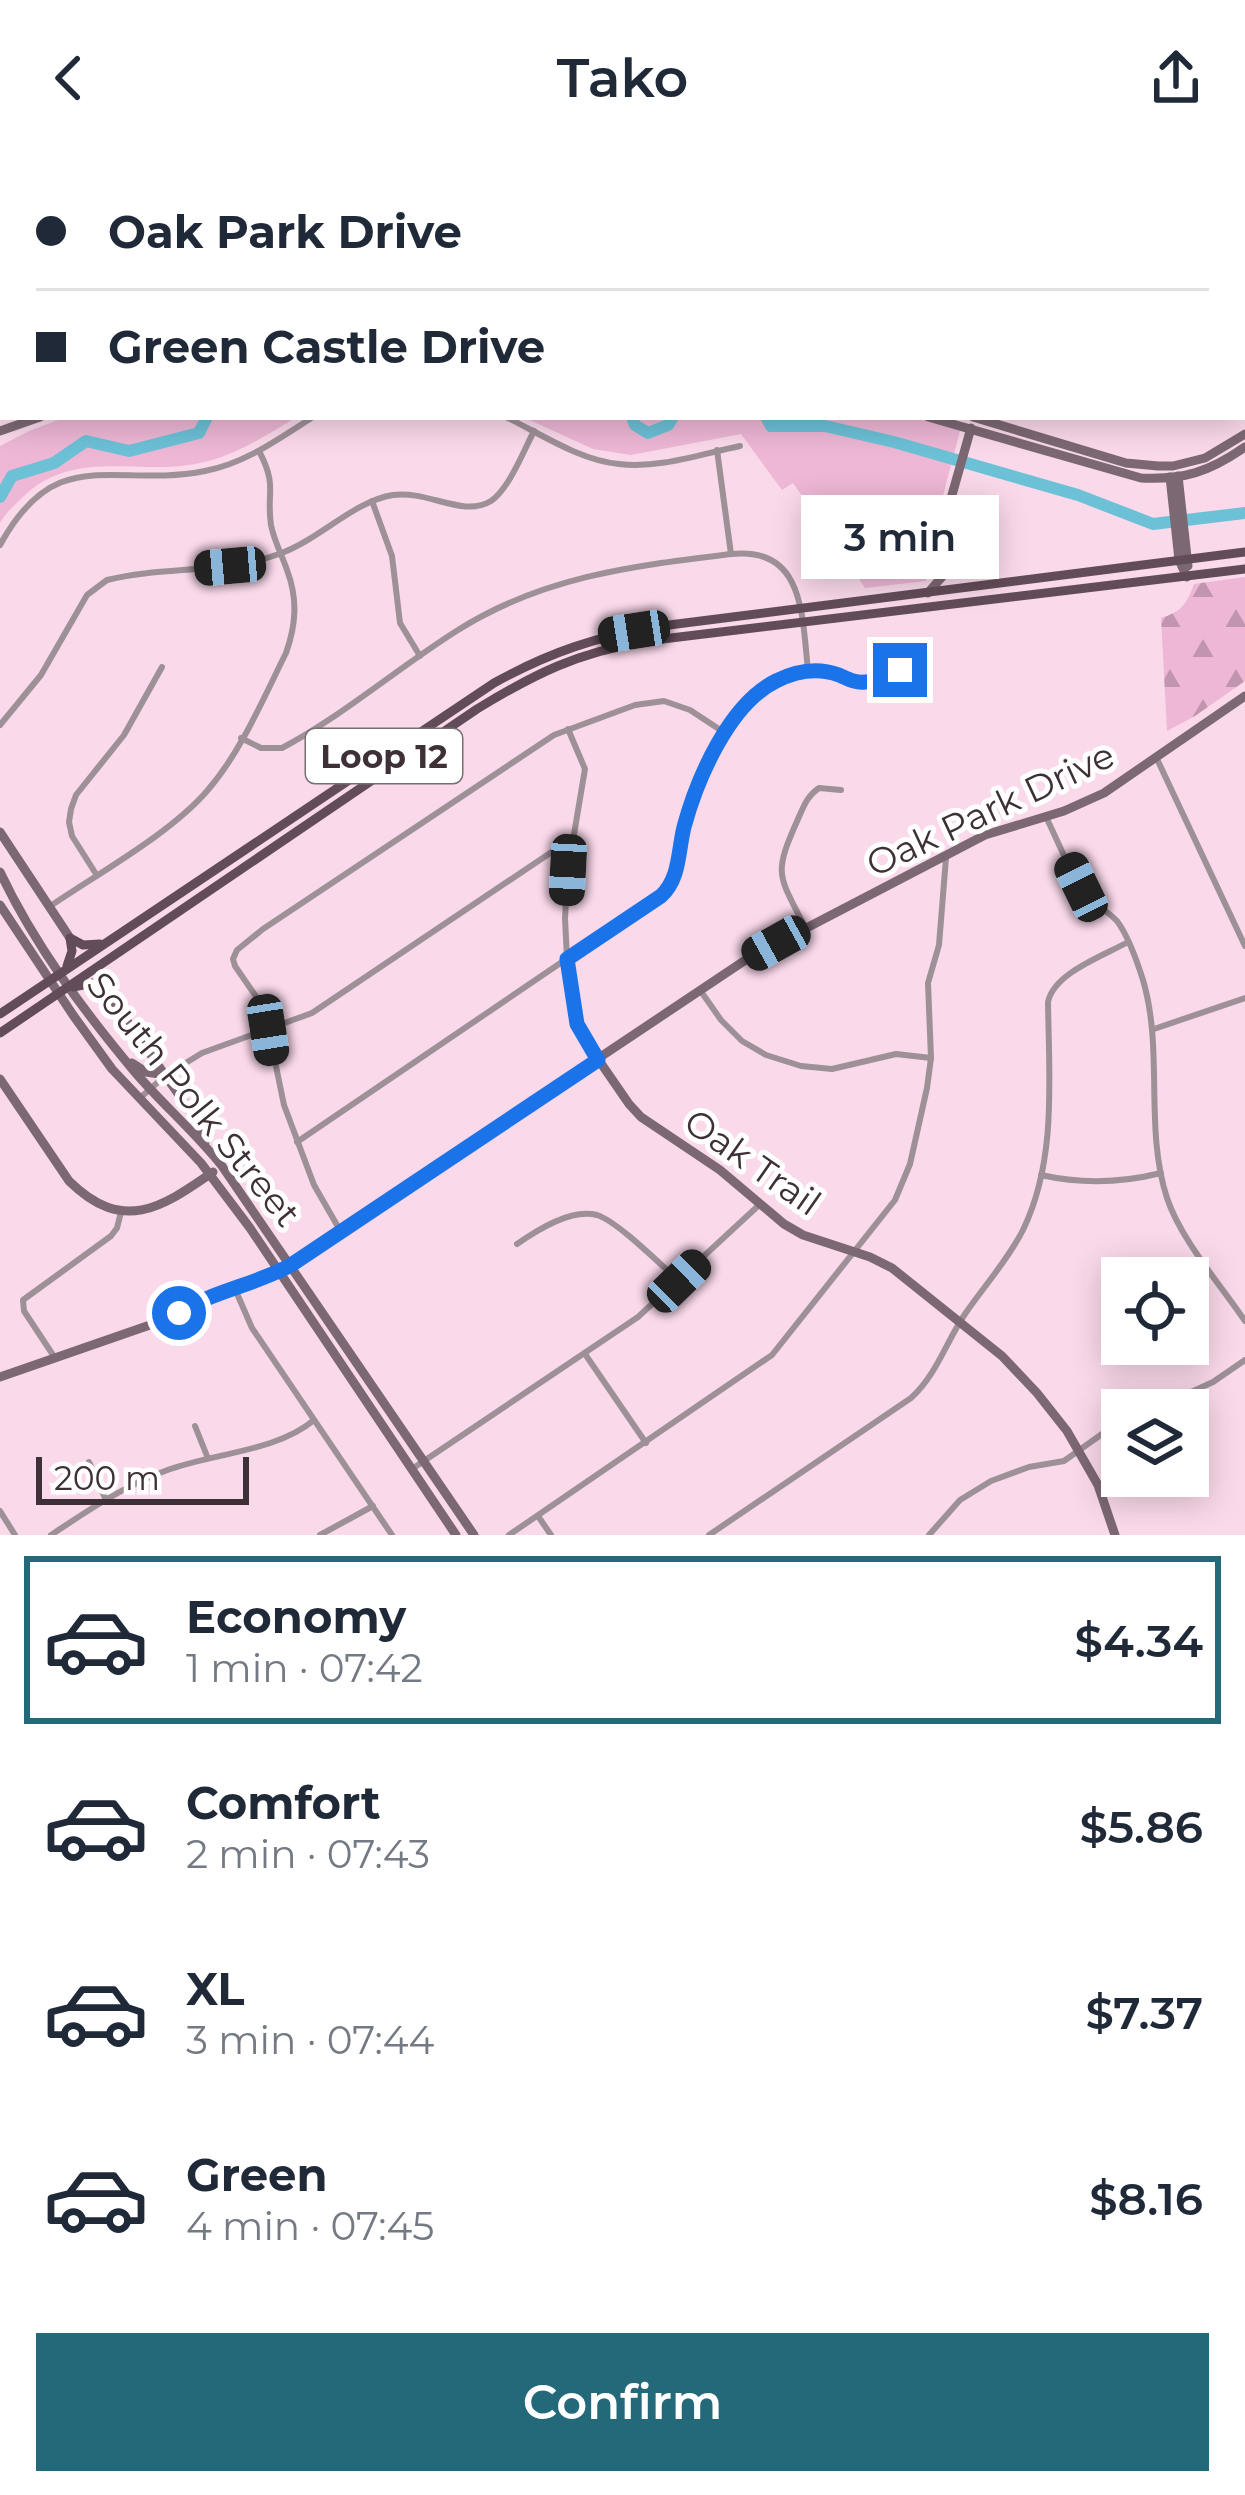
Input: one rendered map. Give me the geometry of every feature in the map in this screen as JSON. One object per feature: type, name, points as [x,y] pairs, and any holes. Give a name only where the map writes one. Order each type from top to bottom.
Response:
[{"type":"main road","name":"Loop 12","points":[[0,1033],[507,676],[548,655],[608,635],[1184,554],[1245,552]]},
{"type":"main road","name":"Loop 12","points":[[0,1014],[473,704],[580,656],[646,641],[1245,568]]},
{"type":"main road","points":[[182,891],[190,903]]},
{"type":"main road","points":[[70,938],[82,945],[105,943]]},
{"type":"main road","points":[[64,971],[72,951],[70,938]]},
{"type":"main road","points":[[106,991],[106,965],[113,956]]},
{"type":"main road","points":[[61,991],[88,982],[106,991]]},
{"type":"street","points":[[0,430],[31,420]]},
{"type":"street","points":[[0,545],[30,501],[72,478],[189,474],[226,466],[260,452],[308,420]]},
{"type":"street","points":[[512,420],[576,452],[618,464],[642,465],[740,446]]},
{"type":"street","points":[[938,420],[1126,476],[1174,478],[1220,464],[1245,447]]},
{"type":"street","points":[[928,593],[946,571],[952,490],[973,420]]},
{"type":"street","points":[[984,420],[1174,478]]},
{"type":"street","points":[[0,725],[40,675],[87,595],[106,580],[230,566],[281,554],[372,501],[407,494],[467,508],[488,502],[505,485],[534,430]]},
{"type":"street","points":[[1174,478],[1245,434]]},
{"type":"street","points":[[718,450],[731,554]]},
{"type":"street","points":[[49,907],[187,812],[224,768],[286,653],[295,604],[272,525],[271,477],[260,452]]},
{"type":"street","points":[[1174,478],[1187,578]]},
{"type":"street","points":[[372,501],[392,556],[400,623],[420,656]]},
{"type":"street","points":[[241,738],[261,748],[282,748],[482,616],[563,581],[626,567],[731,554],[753,553],[775,562],[793,582],[802,608],[808,670]]},
{"type":"street","points":[[96,874],[72,836],[71,809],[76,795],[124,735],[162,667]]},
{"type":"street","points":[[297,1142],[661,896],[673,883],[703,773],[740,712],[765,687],[808,670],[871,682],[910,670]]},
{"type":"street","name":"Oak Park Drive","points":[[0,1377],[173,1317],[195,1303],[291,1265],[747,959],[1000,828],[1046,817],[1104,793],[1245,697]]},
{"type":"street","points":[[341,1232],[297,1142],[279,1088],[260,1001],[232,959],[237,950],[532,747],[568,729],[635,705],[664,701],[690,710],[725,733]]},
{"type":"street","name":"Oak Trail","points":[[568,729],[585,769],[585,781],[571,839],[567,959],[577,1024],[598,1060],[641,1117],[720,1170],[758,1206],[803,1235],[892,1268],[1018,1372],[1079,1450],[1104,1497],[1115,1535]]},
{"type":"street","points":[[1156,759],[1245,946]]},
{"type":"street","points":[[805,927],[785,888],[781,860],[808,797],[819,788],[841,790]]},
{"type":"street","points":[[1046,817],[1081,887],[1115,920],[1142,975],[1154,1029],[1156,1140],[1166,1194],[1181,1228],[1245,1321]]},
{"type":"street","points":[[0,832],[70,938]]},
{"type":"street","points":[[138,1099],[218,1045],[312,1013],[571,839]]},
{"type":"street","points":[[509,1535],[772,1354],[882,1219],[903,1182],[921,1119],[931,1058],[928,982],[939,945],[946,854]]},
{"type":"street","points":[[0,874],[17,869],[27,873]]},
{"type":"street","name":"South Polk Street","points":[[0,874],[84,1008],[222,1166],[474,1535]]},
{"type":"street","name":"South Polk Street","points":[[0,905],[73,1016],[138,1099],[210,1174],[456,1535]]},
{"type":"street","points":[[709,1535],[911,1398],[936,1370],[959,1323],[1023,1229],[1041,1175],[1050,1107],[1050,991],[1067,976],[1128,942]]},
{"type":"street","points":[[700,990],[742,1041],[801,1066],[832,1069],[896,1054],[931,1058]]},
{"type":"street","points":[[106,991],[198,1122],[207,1148]]},
{"type":"street","points":[[1154,1029],[1245,998]]},
{"type":"street","points":[[123,1057],[142,1070],[166,1076]]},
{"type":"street","points":[[0,1078],[69,1181],[95,1203],[121,1212],[161,1206],[222,1166]]},
{"type":"street","points":[[1041,1175],[1103,1181],[1161,1173]]},
{"type":"street","points":[[412,1469],[638,1317],[758,1206]]},
{"type":"street","points":[[55,1358],[24,1311],[23,1300],[110,1237],[121,1212]]},
{"type":"street","points":[[517,1244],[562,1220],[597,1215],[679,1281]]},
{"type":"street","points":[[235,1289],[252,1328],[392,1535]]},
{"type":"street","points":[[328,1345],[340,1336]]},
{"type":"street","points":[[585,1354],[646,1443]]},
{"type":"street","points":[[1198,1389],[1245,1360]]},
{"type":"street","points":[[51,1535],[164,1471],[282,1440],[314,1420]]},
{"type":"street","points":[[195,1426],[208,1457]]},
{"type":"street","points":[[928,1535],[960,1500],[991,1481],[1064,1461],[1101,1437]]},
{"type":"street","points":[[89,1462],[106,1500]]},
{"type":"street","points":[[320,1535],[373,1507]]},
{"type":"street","points":[[0,1510],[15,1535]]},
{"type":"street","points":[[538,1516],[551,1535]]},
{"type":"green space","points":[[58,420],[292,420],[209,461],[64,472],[25,495],[0,523],[0,446]]},
{"type":"green space","points":[[530,420],[922,420],[960,431],[942,499],[941,567],[926,581],[865,588],[793,483],[782,490],[741,434],[631,455],[593,449]]},
{"type":"green space","points":[[1245,577],[1245,681],[1167,731],[1161,618],[1182,606],[1194,584]]},
{"type":"waterway","points":[[0,497],[12,476],[54,463],[86,441],[129,451],[199,433],[206,420]]},
{"type":"waterway","points":[[633,420],[648,433],[671,420]]},
{"type":"waterway","points":[[768,420],[771,426],[825,426],[894,442],[1078,495],[1153,524],[1245,513]]},
{"type":"route","points":[[179,1313],[200,1300],[291,1265],[598,1060],[577,1024],[567,959],[673,883],[683,830],[703,773],[740,712],[765,687],[792,674],[820,670],[871,682],[900,670]]}]
